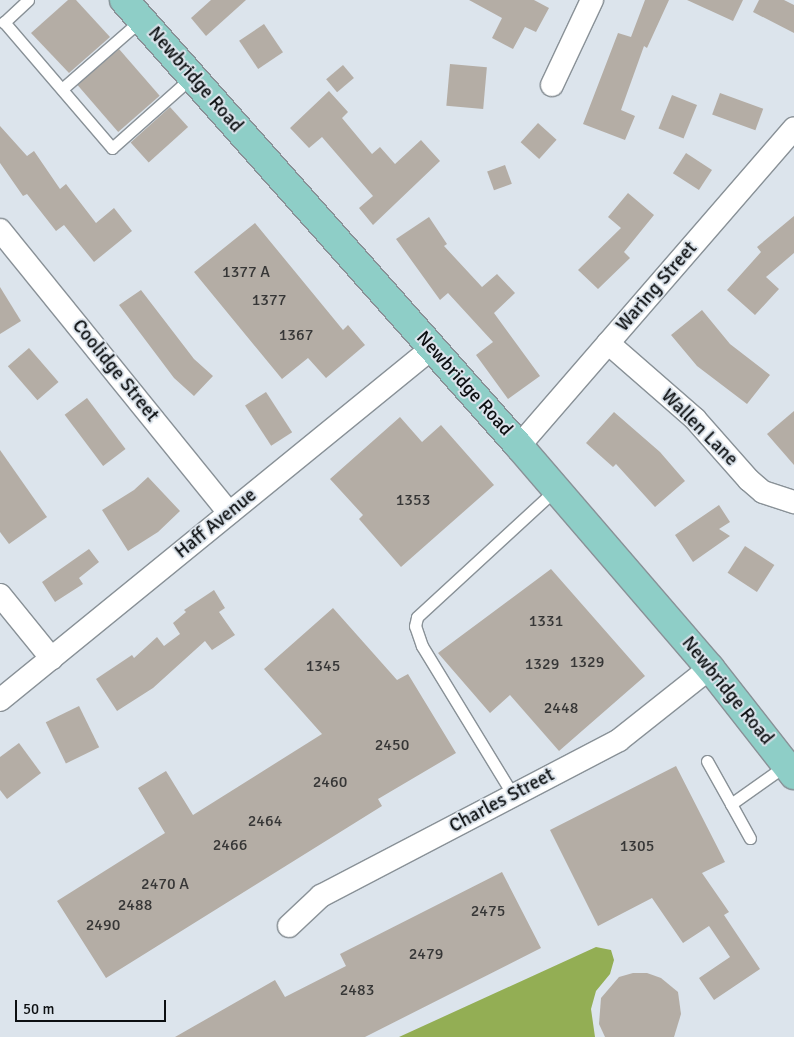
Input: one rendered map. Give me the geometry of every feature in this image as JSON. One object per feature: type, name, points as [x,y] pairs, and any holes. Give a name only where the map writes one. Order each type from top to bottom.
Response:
[{"type":"main road","name":"Newbridge Road","points":[[133,10],[556,488],[710,668],[790,770]]},
{"type":"street","points":[[552,85],[592,0]]},
{"type":"street","name":"Waring Street","points":[[519,446],[794,128]]},
{"type":"street","name":"Coolidge Street","points":[[0,230],[230,513]]},
{"type":"street","name":"Wallen Lane","points":[[608,343],[695,419],[749,480],[763,492],[794,502]]},
{"type":"street","name":"Haff Avenue","points":[[0,700],[432,348]]},
{"type":"street","points":[[0,595],[52,658]]},
{"type":"street","name":"Charles Street","points":[[289,926],[320,896],[619,740],[710,668]]},
{"type":"lane","points":[[28,0],[4,22],[112,148],[192,77]]},
{"type":"lane","points":[[62,89],[133,10]]},
{"type":"lane","points":[[513,795],[422,646],[414,626],[417,617],[556,488]]},
{"type":"lane","points":[[707,761],[750,838]]},
{"type":"lane","points":[[731,804],[790,770]]},
{"type":"green space","points":[[596,947],[611,950],[614,960],[610,974],[596,991],[591,1009],[595,1037],[399,1037]]},
{"type":"building","points":[[68,0],[76,0],[110,37],[69,73],[31,33]]},
{"type":"building","points":[[211,0],[246,0],[206,36],[191,18]]},
{"type":"building","points":[[469,0],[534,0],[549,8],[536,32],[525,27],[513,49],[492,38],[502,18]]},
{"type":"building","points":[[645,0],[669,0],[647,48],[644,46],[621,110],[635,116],[625,140],[583,124],[618,33],[631,37]]},
{"type":"building","points":[[687,0],[743,0],[733,21]]},
{"type":"building","points":[[759,0],[784,0],[794,5],[794,33],[753,12]]},
{"type":"building","points":[[264,24],[283,52],[258,69],[239,41]]},
{"type":"building","points":[[119,49],[160,96],[118,132],[77,85]]},
{"type":"building","points":[[450,64],[487,67],[483,109],[446,106]]},
{"type":"building","points":[[343,65],[354,78],[337,92],[326,79]]},
{"type":"building","points":[[329,91],[348,112],[342,118],[372,154],[380,147],[395,164],[421,140],[440,161],[373,225],[359,208],[373,196],[322,137],[309,148],[290,128]]},
{"type":"building","points":[[720,93],[763,109],[755,130],[712,115]]},
{"type":"building","points":[[672,95],[697,105],[684,138],[659,128]]},
{"type":"building","points":[[170,107],[188,127],[149,163],[131,142]]},
{"type":"building","points":[[538,123],[557,140],[539,159],[521,142]]},
{"type":"building","points":[[0,126],[27,156],[34,151],[60,189],[66,184],[96,223],[114,208],[132,231],[94,262],[64,225],[56,231],[27,194],[23,196],[0,163]]},
{"type":"building","points":[[686,153],[712,170],[699,190],[673,173]]},
{"type":"building","points":[[505,165],[512,184],[494,190],[487,171]]},
{"type":"building","points":[[628,193],[654,215],[624,252],[630,258],[598,289],[578,270],[621,228],[608,217]]},
{"type":"building","points":[[794,216],[794,253],[766,277],[779,289],[755,315],[727,290],[761,252],[757,247]]},
{"type":"building","points":[[429,217],[447,244],[444,246],[482,287],[497,274],[515,293],[494,313],[540,376],[508,399],[476,355],[493,342],[448,293],[440,300],[396,239]]},
{"type":"building","points":[[255,223],[343,330],[348,325],[365,345],[326,378],[308,358],[282,379],[194,272]]},
{"type":"building","points":[[0,287],[21,321],[0,334]]},
{"type":"building","points":[[141,290],[194,359],[213,376],[194,396],[174,378],[119,305]]},
{"type":"building","points":[[702,310],[730,344],[770,375],[747,404],[697,366],[671,335]]},
{"type":"building","points":[[29,348],[59,382],[37,400],[8,366]]},
{"type":"building","points":[[266,392],[292,432],[271,446],[245,406]]},
{"type":"building","points":[[87,398],[126,449],[103,466],[65,415]]},
{"type":"building","points":[[794,411],[794,465],[767,434]]},
{"type":"building","points":[[614,412],[660,452],[685,481],[655,507],[616,464],[613,467],[586,443]]},
{"type":"building","points":[[400,417],[422,442],[441,425],[494,485],[401,567],[359,519],[363,515],[330,479]]},
{"type":"building","points":[[0,450],[47,517],[9,544],[0,532]]},
{"type":"building","points":[[148,477],[180,511],[158,532],[128,551],[102,510],[134,490]]},
{"type":"building","points":[[719,505],[730,522],[719,529],[730,536],[693,562],[675,535]]},
{"type":"building","points":[[745,546],[774,565],[757,592],[728,573]]},
{"type":"building","points":[[89,549],[99,562],[79,578],[83,584],[55,602],[42,582]]},
{"type":"building","points":[[551,569],[645,676],[559,751],[510,695],[490,713],[438,653]]},
{"type":"building","points":[[214,590],[225,608],[219,612],[235,635],[212,650],[205,641],[153,688],[117,711],[96,679],[132,655],[134,658],[157,637],[164,646],[180,634],[173,623],[186,612],[184,610]]},
{"type":"building","points":[[333,608],[397,680],[408,674],[456,753],[378,799],[382,806],[106,978],[57,901],[165,833],[138,788],[166,771],[193,815],[322,734],[264,669]]},
{"type":"building","points":[[79,706],[99,747],[66,764],[46,722]]},
{"type":"building","points":[[19,743],[41,773],[7,799],[0,790],[0,757]]},
{"type":"building","points":[[676,766],[725,862],[702,873],[729,912],[724,915],[760,969],[714,1000],[699,978],[730,957],[709,926],[683,943],[652,898],[598,926],[550,830]]},
{"type":"building","points":[[502,872],[541,948],[365,1037],[175,1037],[275,980],[285,997],[346,966],[340,954]]},
{"type":"building","points":[[633,973],[647,973],[661,978],[678,992],[681,1014],[674,1037],[605,1037],[599,1024],[601,998],[619,977]]}]
